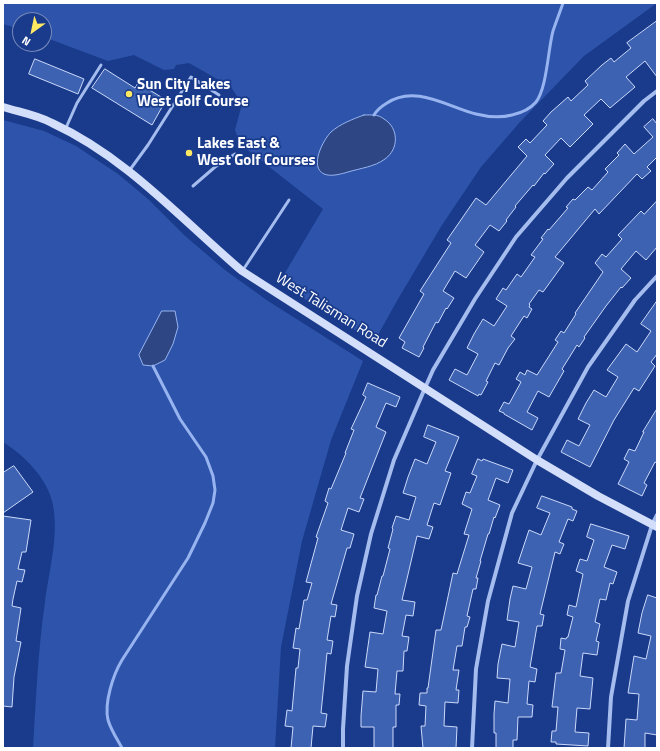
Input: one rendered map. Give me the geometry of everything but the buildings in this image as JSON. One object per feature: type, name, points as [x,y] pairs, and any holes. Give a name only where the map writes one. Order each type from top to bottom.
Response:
[{"type":"street","points":[[343,748],[347,666],[357,596],[371,534],[394,460],[433,370],[475,299],[516,237],[567,178],[644,101],[657,91]]},
{"type":"street","name":"West Talisman Road","points":[[3,107],[51,122],[102,151],[154,192],[207,242],[242,271],[537,460],[598,496],[654,526]]},
{"type":"street","points":[[472,748],[476,669],[488,601],[512,513],[537,460],[588,367],[635,300],[657,276]]},
{"type":"street","points":[[608,748],[611,697],[628,601],[657,515]]},
{"type":"lane","points":[[65,130],[77,103],[101,66]]},
{"type":"lane","points":[[129,171],[148,145],[190,77],[219,95]]},
{"type":"lane","points":[[193,186],[215,167],[235,154]]},
{"type":"lane","points":[[242,271],[289,200]]},
{"type":"shaded area","name":"Sun City Lakes West Golf Course","points":[[3,3],[657,3],[584,56],[520,122],[481,167],[442,225],[374,342],[279,283],[323,209],[240,144],[235,130],[242,104],[231,87],[189,63],[176,65],[174,69],[164,70],[134,55],[108,61],[52,40],[52,12],[12,12],[12,27],[3,24]]},
{"type":"shaded area","points":[[364,115],[379,116],[389,123],[395,133],[395,144],[390,155],[381,162],[367,167],[336,175],[324,174],[320,171],[318,160],[324,141],[331,132],[342,124]]},
{"type":"shaded area","points":[[3,120],[44,131],[76,146],[118,174],[148,199],[184,235],[225,270],[268,301],[363,361],[331,440],[302,541],[281,647],[275,748],[33,748],[41,638],[53,554],[55,517],[50,495],[41,477],[27,461],[3,442]]},
{"type":"shaded area","points":[[162,311],[175,311],[178,327],[173,344],[165,360],[153,366],[143,365],[139,355]]},
{"type":"waterway","points":[[374,115],[387,103],[398,98],[409,96],[420,96],[443,102],[476,114],[499,117],[519,113],[528,109],[536,102],[543,88],[551,39],[563,3]]},
{"type":"waterway","points":[[122,748],[112,731],[107,713],[108,698],[115,673],[188,558],[213,503],[215,490],[213,476],[206,457],[180,419],[153,366]]},
{"type":"place","name":"Sun City Lakes West Golf Course","points":[[129,94]]},
{"type":"place","name":"Lakes East & West Golf Courses","points":[[189,153]]}]
